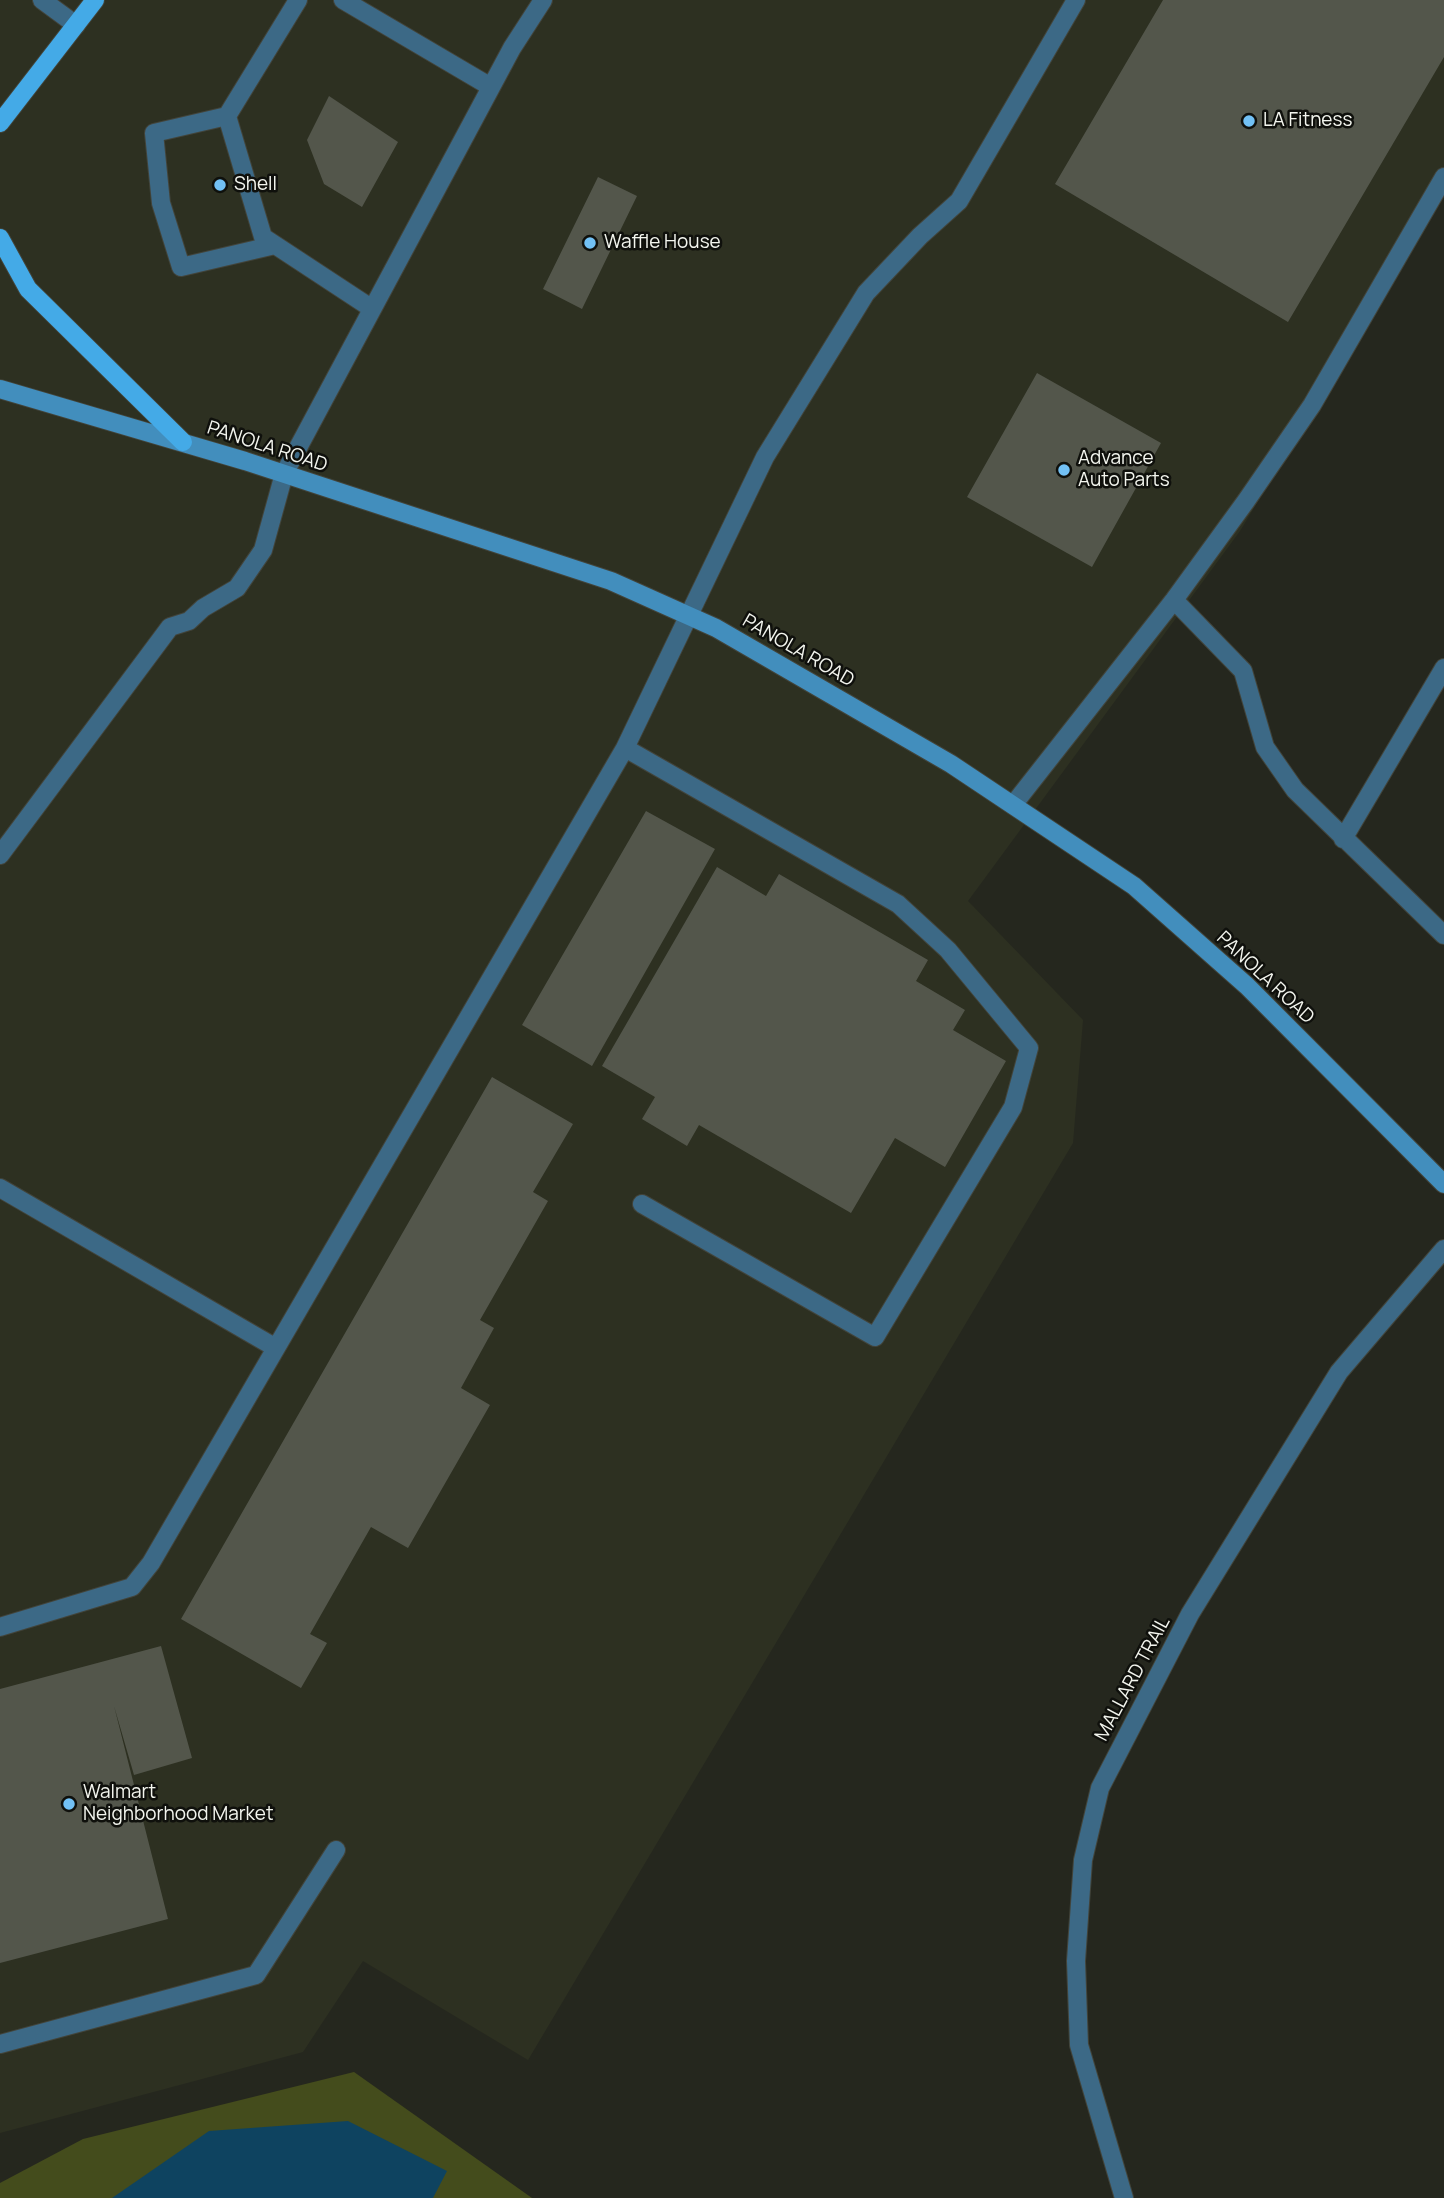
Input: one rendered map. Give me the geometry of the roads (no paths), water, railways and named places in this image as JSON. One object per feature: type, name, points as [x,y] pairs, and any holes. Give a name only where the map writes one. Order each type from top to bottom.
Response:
[{"type":"main road","points":[[0,123],[95,0]]},
{"type":"main road","points":[[0,238],[28,289],[183,443]]},
{"type":"main road","name":"PANOLA ROAD","points":[[0,389],[284,474],[611,581],[716,628],[951,764],[1134,886],[1247,986],[1444,1184]]},
{"type":"street","points":[[42,0],[76,25]]},
{"type":"street","points":[[275,245],[181,267],[161,203],[154,133],[227,116],[298,0]]},
{"type":"street","points":[[343,0],[491,87]]},
{"type":"street","points":[[0,854],[170,627],[189,621],[203,608],[237,588],[263,550],[284,474],[491,87],[542,0]]},
{"type":"street","points":[[0,1627],[132,1587],[151,1563],[625,748],[765,457],[866,293],[920,236],[959,201],[1076,0]]},
{"type":"street","points":[[227,116],[263,237],[371,308]]},
{"type":"street","points":[[1013,805],[1174,600],[1312,405],[1444,177]]},
{"type":"street","points":[[1174,600],[1243,671],[1265,747],[1295,790],[1444,935]]},
{"type":"street","points":[[1343,839],[1444,668]]},
{"type":"street","points":[[625,748],[898,904],[948,950],[1029,1048],[1013,1107],[875,1337],[642,1204]]},
{"type":"street","points":[[0,1188],[276,1348]]},
{"type":"street","name":"MALLARD TRAIL","points":[[1124,2198],[1079,2045],[1076,1961],[1083,1860],[1100,1788],[1190,1614],[1339,1372],[1444,1249]]},
{"type":"street","points":[[0,2044],[256,1975],[336,1850]]},
{"type":"water","points":[[348,2121],[447,2171],[433,2198],[112,2198],[209,2131]]},
{"type":"place","name":"LA Fitness","points":[[1249,121]]},
{"type":"place","name":"Shell","points":[[220,185]]},
{"type":"place","name":"Waffle House","points":[[590,243]]},
{"type":"place","name":"Advance Auto Parts","points":[[1064,470]]},
{"type":"place","name":"Walmart Neighborhood Market","points":[[69,1804]]}]
